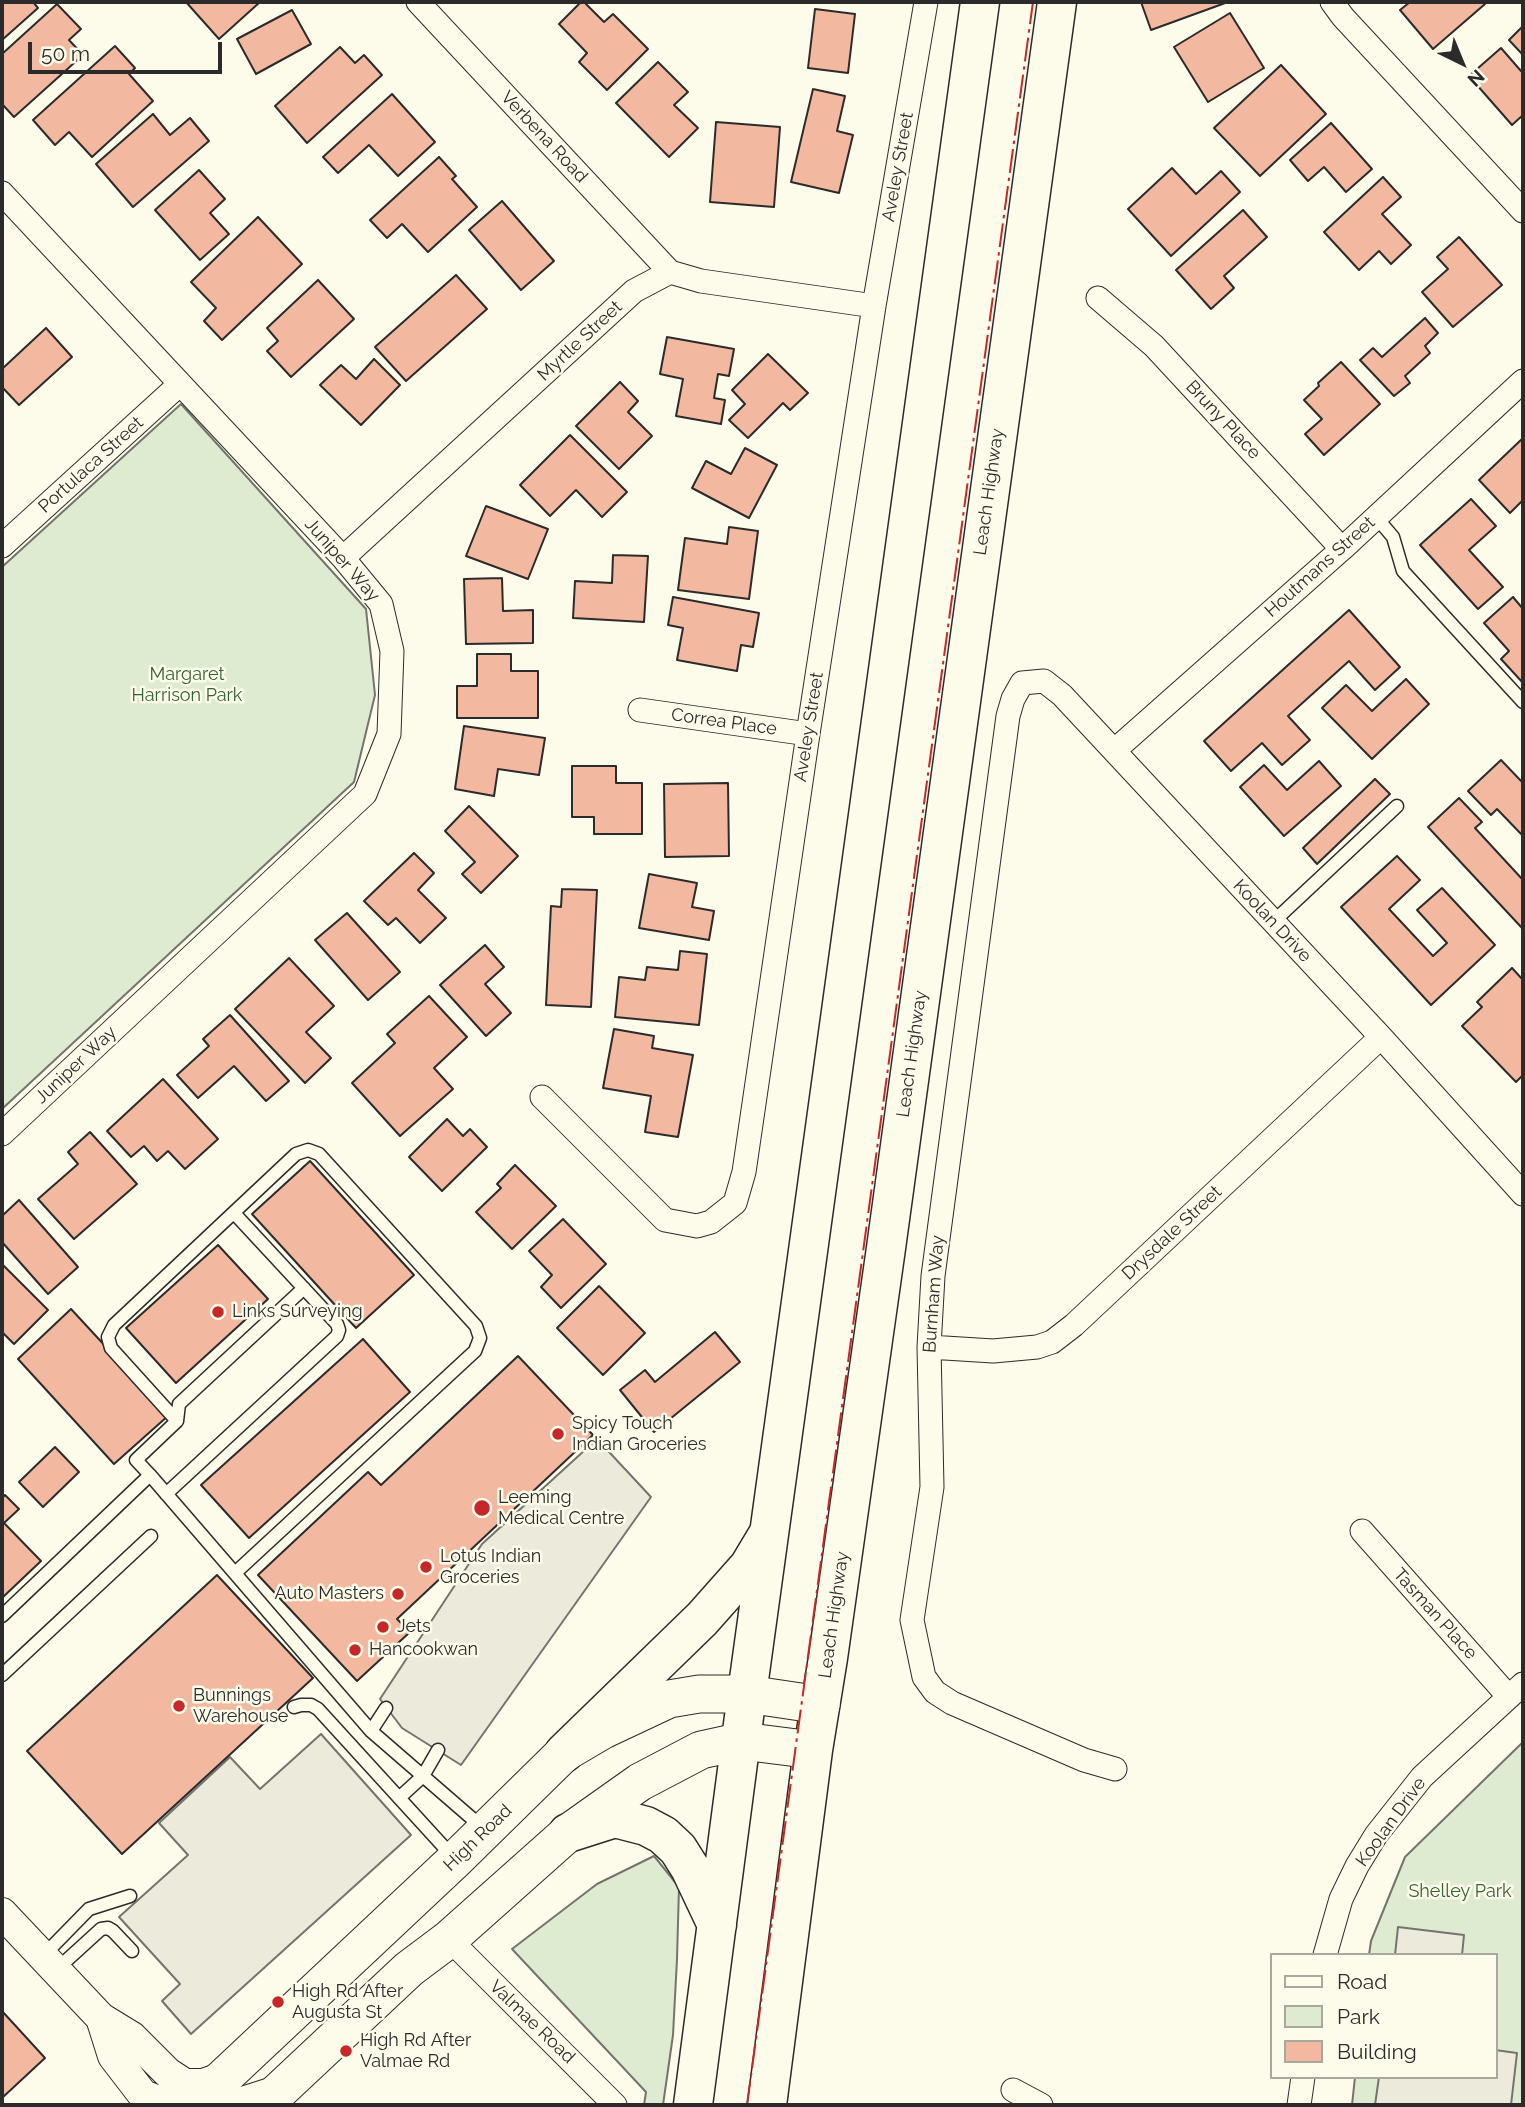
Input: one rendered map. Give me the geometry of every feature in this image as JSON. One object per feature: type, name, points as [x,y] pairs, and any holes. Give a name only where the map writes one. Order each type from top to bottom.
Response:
[{"type":"highway","points":[[693,2105],[980,2]]},
{"type":"highway","name":"Leach Highway","points":[[767,2105],[813,1750],[1057,2]]},
{"type":"highway","points":[[564,1753],[702,1619],[749,1566],[771,1530]]},
{"type":"highway","points":[[568,1833],[615,1818],[646,1826],[663,1835],[678,1849],[690,1868],[717,1925]]},
{"type":"main road","name":"High Road","points":[[191,2105],[229,2091],[564,1753],[603,1730],[669,1699],[699,1694],[747,1694],[821,1705]]},
{"type":"main road","points":[[272,2098],[409,1969],[449,1939],[568,1833],[640,1782],[701,1750],[742,1741],[813,1750]]},
{"type":"street","name":"Verbena Road","points":[[418,2],[670,272]]},
{"type":"street","name":"Aveley Street","points":[[542,1097],[665,1220],[698,1226],[711,1222],[735,1203],[744,1172],[874,306],[926,2]]},
{"type":"street","points":[[1332,2],[1523,211]]},
{"type":"street","name":"Juniper Way","points":[[2,192],[343,558],[382,604],[392,651],[389,734],[365,794],[2,1134]]},
{"type":"street","points":[[670,272],[701,281],[874,306]]},
{"type":"street","name":"Myrtle Street","points":[[343,558],[634,291],[670,272]]},
{"type":"street","name":"Bruny Place","points":[[1098,298],[1154,346],[1342,549]]},
{"type":"street","name":"Houtmans Street","points":[[1115,750],[1342,549],[1523,381]]},
{"type":"street","name":"Portulaca Street","points":[[2,546],[180,384]]},
{"type":"street","name":"Koolan Drive","points":[[1013,699],[1023,683],[1044,681],[1062,695],[1381,1037],[1523,1194]]},
{"type":"street","name":"Burnham Way","points":[[1013,699],[1006,730],[933,1276],[929,1347],[932,1487],[912,1620],[924,1677],[935,1692],[952,1703],[1084,1760],[1115,1769]]},
{"type":"street","name":"Correa Place","points":[[640,710],[808,734]]},
{"type":"street","name":"Drysdale Street","points":[[929,1347],[993,1351],[1037,1347],[1052,1342],[1381,1037]]},
{"type":"street","name":"Tasman Place","points":[[1362,1531],[1516,1691]]},
{"type":"street","name":"Koolan Drive","points":[[1326,1953],[1341,1899],[1376,1835],[1422,1777],[1516,1691]]},
{"type":"street","points":[[2,1913],[101,2018],[132,2037],[168,2073],[185,2084],[203,2084],[272,2098]]},
{"type":"street","name":"Valmae Road","points":[[449,1939],[615,2105]]},
{"type":"street","points":[[101,2018],[113,2056],[152,2102]]},
{"type":"street","points":[[1298,2105],[1303,2079]]},
{"type":"street","points":[[1013,2090],[1041,2105]]},
{"type":"lane","points":[[1376,517],[1393,537],[1403,570],[1523,702]]},
{"type":"lane","points":[[1273,922],[1397,806]]},
{"type":"lane","points":[[177,1421],[111,1348],[108,1336],[114,1325],[296,1154],[308,1150],[319,1154],[476,1326],[480,1338],[475,1351],[235,1573]]},
{"type":"lane","points":[[166,1494],[340,1331],[337,1324],[234,1213]]},
{"type":"lane","points":[[304,1288],[179,1404],[177,1421],[136,1460],[371,1731],[486,1830]]},
{"type":"lane","points":[[2,1616],[150,1475]]},
{"type":"lane","points":[[2,1675],[151,1535]]},
{"type":"lane","points":[[294,1707],[301,1704],[318,1709],[455,1860]]},
{"type":"lane","points":[[371,1731],[386,1708]]},
{"type":"lane","points":[[399,1798],[423,1776],[438,1750]]},
{"type":"lane","points":[[49,1963],[89,1909],[130,1896]]},
{"type":"lane","points":[[49,1963],[101,1929],[108,1928],[113,1931],[132,1951]]},
{"type":"green space","name":"Margaret Harrison Park","points":[[181,404],[366,609],[375,695],[354,782],[2,1109],[2,567]]},
{"type":"green space","name":"Shelley Park","points":[[1523,1742],[1523,2105],[1352,2105],[1355,2079],[1497,2079],[1497,1953],[1369,1953],[1371,1941],[1405,1857]]},
{"type":"green space","points":[[654,1856],[679,1887],[677,1959],[673,2035],[663,2105],[644,2105],[646,2092],[512,1949],[597,1884]]},
{"type":"shaded area","points":[[597,1439],[651,1497],[461,1765],[402,1728],[380,1699],[482,1544]]},
{"type":"shaded area","points":[[321,1734],[411,1835],[191,2034],[162,2001],[180,1984],[119,1917],[188,1855],[159,1823],[230,1757],[260,1789]]},
{"type":"shaded area","points":[[1398,1927],[1464,1935],[1462,1953],[1395,1953]]},
{"type":"shaded area","points":[[1497,2050],[1517,2053],[1511,2105],[1375,2105],[1379,2079],[1497,2079]]},
{"type":"building","points":[[2,2],[33,2],[38,8],[2,40]]},
{"type":"building","points":[[186,2],[260,2],[219,39]]},
{"type":"building","points":[[581,2],[604,22],[613,14],[648,49],[607,90],[579,62],[587,53],[559,24]]},
{"type":"building","points":[[1141,2],[1228,2],[1151,30]]},
{"type":"building","points":[[1410,2],[1485,4],[1433,49],[1400,10]]},
{"type":"building","points":[[57,4],[81,29],[69,40],[83,55],[14,117],[2,104],[2,54]]},
{"type":"building","points":[[815,9],[855,14],[848,73],[808,68]]},
{"type":"building","points":[[292,10],[311,44],[256,74],[237,39]]},
{"type":"building","points":[[1230,13],[1264,68],[1208,102],[1174,47]]},
{"type":"building","points":[[1523,26],[1523,55],[1509,40]]},
{"type":"building","points":[[115,46],[135,68],[129,74],[153,101],[92,157],[69,132],[55,145],[33,120]]},
{"type":"building","points":[[340,47],[355,63],[364,55],[382,75],[307,143],[275,106]]},
{"type":"building","points":[[1501,48],[1521,71],[1523,69],[1523,115],[1512,125],[1469,76]]},
{"type":"building","points":[[658,62],[688,92],[674,105],[698,128],[669,157],[616,103]]},
{"type":"building","points":[[1281,65],[1326,114],[1260,176],[1214,128]]},
{"type":"building","points":[[813,89],[845,96],[837,131],[853,135],[839,193],[791,182]]},
{"type":"building","points":[[392,94],[435,142],[398,176],[369,145],[338,173],[323,157]]},
{"type":"building","points":[[153,114],[170,135],[190,118],[209,141],[133,207],[96,164]]},
{"type":"building","points":[[716,122],[780,127],[774,207],[710,202]]},
{"type":"building","points":[[1331,123],[1372,169],[1346,192],[1324,167],[1308,181],[1290,160]]},
{"type":"building","points":[[439,157],[456,176],[452,179],[477,207],[428,252],[402,224],[387,238],[370,220]]},
{"type":"building","points":[[1172,168],[1196,194],[1221,171],[1240,192],[1171,256],[1128,209]]},
{"type":"building","points":[[199,170],[225,199],[210,213],[229,234],[200,260],[155,210]]},
{"type":"building","points":[[1383,177],[1401,197],[1382,214],[1411,245],[1391,264],[1379,251],[1359,270],[1324,232]]},
{"type":"building","points":[[502,201],[554,261],[521,290],[469,230]]},
{"type":"building","points":[[1243,210],[1267,237],[1224,276],[1234,288],[1211,309],[1176,270]]},
{"type":"building","points":[[258,217],[302,264],[222,340],[204,321],[216,308],[191,282]]},
{"type":"building","points":[[1459,237],[1502,285],[1453,327],[1422,292],[1448,269],[1437,257]]},
{"type":"building","points":[[456,275],[487,309],[406,381],[375,347]]},
{"type":"building","points":[[318,280],[354,319],[291,377],[267,351],[278,341],[267,328]]},
{"type":"building","points":[[1425,318],[1438,333],[1425,346],[1430,353],[1405,376],[1410,383],[1394,396],[1360,360],[1373,348],[1382,357]]},
{"type":"building","points":[[46,328],[72,357],[19,405],[2,387],[2,369]]},
{"type":"building","points":[[667,337],[734,349],[729,376],[718,374],[714,398],[725,400],[721,424],[676,416],[683,379],[660,374]]},
{"type":"building","points":[[768,354],[808,393],[790,410],[783,403],[748,438],[729,420],[745,404],[732,390]]},
{"type":"building","points":[[374,359],[400,385],[361,425],[320,385],[341,365],[356,379]]},
{"type":"building","points":[[1341,362],[1380,404],[1324,455],[1305,434],[1322,419],[1304,400]]},
{"type":"building","points":[[620,382],[638,401],[628,412],[652,436],[619,469],[576,426]]},
{"type":"building","points":[[570,435],[627,492],[602,517],[576,490],[550,516],[520,485]]},
{"type":"building","points":[[1523,438],[1523,500],[1510,513],[1479,480]]},
{"type":"building","points":[[745,448],[777,465],[749,518],[692,488],[706,461],[731,474]]},
{"type":"building","points":[[1471,499],[1496,526],[1469,550],[1503,587],[1478,609],[1420,545]]},
{"type":"building","points":[[486,506],[548,529],[528,579],[466,556]]},
{"type":"building","points":[[729,527],[758,531],[749,599],[678,590],[685,538],[727,544]]},
{"type":"building","points":[[613,555],[648,556],[644,622],[573,618],[575,581],[612,583]]},
{"type":"building","points":[[502,578],[503,611],[533,610],[533,643],[466,644],[464,579]]},
{"type":"building","points":[[673,597],[759,613],[753,647],[741,645],[737,671],[677,660],[683,628],[668,625]]},
{"type":"building","points":[[1513,597],[1523,609],[1523,683],[1501,659],[1509,651],[1484,623]]},
{"type":"building","points":[[1349,610],[1400,667],[1375,690],[1349,661],[1288,716],[1310,740],[1282,765],[1262,743],[1231,771],[1204,741]]},
{"type":"building","points":[[477,654],[511,654],[511,671],[538,671],[538,718],[457,718],[457,686],[477,686]]},
{"type":"building","points":[[1406,679],[1429,704],[1372,759],[1322,708],[1346,685],[1372,711]]},
{"type":"building","points":[[464,726],[545,738],[539,775],[498,769],[494,796],[455,789]]},
{"type":"building","points":[[1501,760],[1523,783],[1523,836],[1497,809],[1491,815],[1468,791]]},
{"type":"building","points":[[1319,761],[1341,786],[1284,836],[1240,787],[1264,765],[1287,790]]},
{"type":"building","points":[[572,766],[616,766],[616,783],[642,783],[642,834],[594,834],[594,817],[572,817]]},
{"type":"building","points":[[1375,779],[1390,794],[1317,864],[1303,848]]},
{"type":"building","points":[[728,783],[729,856],[665,857],[664,784]]},
{"type":"building","points":[[1459,798],[1482,822],[1475,828],[1523,880],[1522,928],[1428,827]]},
{"type":"building","points":[[469,806],[518,856],[481,893],[462,874],[475,862],[445,831]]},
{"type":"building","points":[[414,853],[434,873],[418,890],[446,918],[420,943],[396,918],[388,925],[364,901]]},
{"type":"building","points":[[1397,856],[1420,880],[1389,909],[1433,956],[1447,943],[1417,910],[1442,888],[1495,945],[1431,1005],[1341,907]]},
{"type":"building","points":[[649,874],[697,883],[692,907],[714,911],[709,940],[639,928]]},
{"type":"building","points":[[562,889],[597,890],[591,1007],[546,1005],[551,906],[561,907]]},
{"type":"building","points":[[347,913],[400,972],[368,1000],[315,940]]},
{"type":"building","points":[[485,945],[504,967],[485,984],[511,1013],[486,1036],[440,985]]},
{"type":"building","points":[[680,951],[707,954],[699,1025],[615,1017],[619,977],[645,980],[647,967],[678,970]]},
{"type":"building","points":[[289,958],[334,1006],[306,1032],[331,1058],[305,1083],[235,1009]]},
{"type":"building","points":[[1512,968],[1523,980],[1523,1075],[1516,1082],[1462,1026],[1482,1007],[1477,1002]]},
{"type":"building","points":[[429,996],[467,1037],[434,1068],[453,1089],[400,1136],[352,1083],[395,1043],[387,1034]]},
{"type":"building","points":[[230,1015],[289,1081],[266,1101],[234,1066],[198,1098],[177,1075],[209,1046],[203,1039]]},
{"type":"building","points":[[614,1029],[654,1036],[652,1048],[693,1055],[678,1137],[645,1132],[651,1096],[603,1088]]},
{"type":"building","points":[[163,1079],[218,1139],[185,1169],[168,1151],[157,1161],[144,1146],[131,1157],[107,1131]]},
{"type":"building","points":[[447,1119],[463,1136],[470,1129],[487,1147],[442,1191],[409,1157]]},
{"type":"building","points":[[90,1132],[137,1184],[74,1239],[38,1199],[78,1164],[68,1152]]},
{"type":"building","points":[[310,1161],[414,1275],[356,1328],[252,1214]]},
{"type":"building","points":[[515,1165],[556,1206],[512,1249],[476,1212],[501,1188],[497,1184]]},
{"type":"building","points":[[19,1200],[78,1267],[48,1294],[2,1242],[2,1216]]},
{"type":"building","points":[[563,1219],[606,1264],[561,1308],[541,1287],[552,1275],[529,1251]]},
{"type":"building","points":[[218,1245],[268,1299],[176,1383],[126,1328]]},
{"type":"building","points":[[2,1264],[48,1310],[14,1344],[2,1332]]},
{"type":"building","points":[[599,1286],[645,1333],[603,1375],[557,1328]]},
{"type":"building","points":[[71,1309],[169,1415],[114,1464],[18,1359]]},
{"type":"building","points":[[715,1332],[740,1362],[654,1432],[620,1390],[645,1370],[655,1382]]},
{"type":"building","points":[[363,1339],[410,1392],[249,1538],[201,1485]]},
{"type":"building","points":[[518,1356],[593,1435],[397,1619],[410,1632],[357,1681],[258,1575],[368,1472],[381,1485]]},
{"type":"building","points":[[55,1447],[79,1472],[43,1507],[19,1482]]},
{"type":"building","points":[[5,1495],[19,1509],[4,1523],[41,1561],[2,1598],[2,1498]]},
{"type":"building","name":"Bunnings Warehouse","points":[[217,1575],[313,1678],[122,1854],[27,1751]]},
{"type":"building","points":[[2,2011],[45,2058],[2,2098]]},
{"type":"power","points":[[747,2105],[1033,2]]},
{"type":"place","name":"Links Surveying","points":[[218,1312]]},
{"type":"place","name":"Spicy Touch Indian Groceries","points":[[558,1434]]},
{"type":"place","name":"Leeming Medical Centre","points":[[482,1508]]},
{"type":"place","name":"Lotus Indian Groceries","points":[[426,1567]]},
{"type":"place","name":"Auto Masters","points":[[398,1594]]},
{"type":"place","name":"Jets","points":[[383,1627]]},
{"type":"place","name":"Hancookwan","points":[[355,1650]]},
{"type":"place","name":"Bunnings Warehouse","points":[[179,1706]]},
{"type":"place","name":"High Rd After Augusta St","points":[[278,2002]]},
{"type":"place","name":"High Rd After Valmae Rd","points":[[346,2051]]}]
